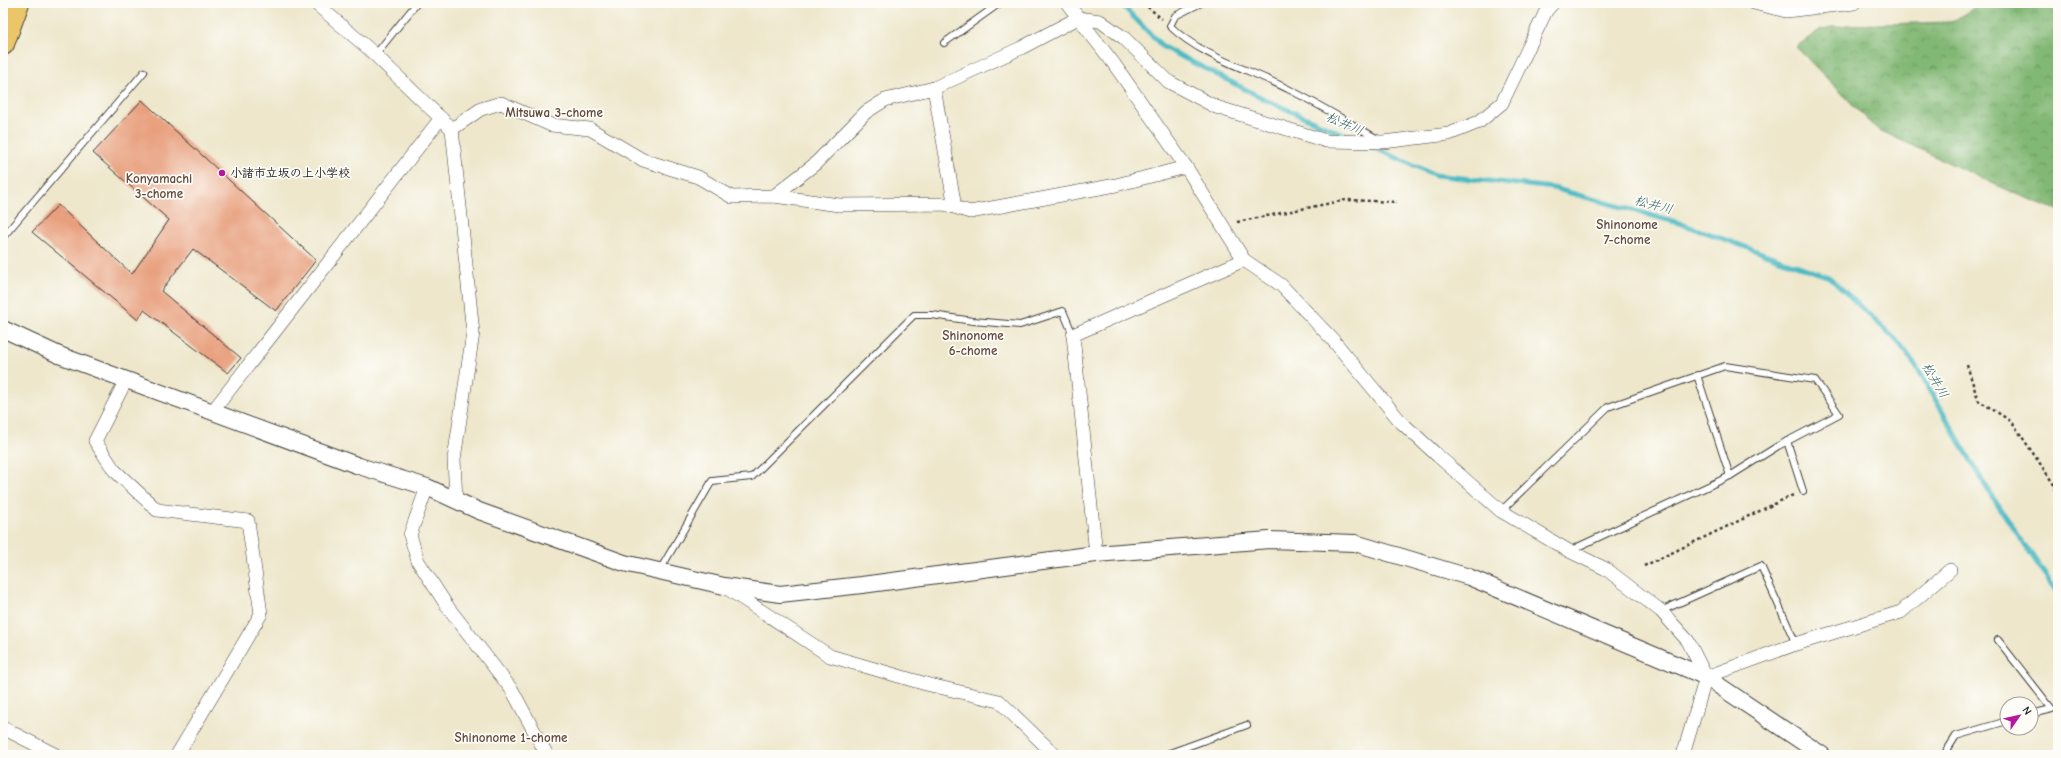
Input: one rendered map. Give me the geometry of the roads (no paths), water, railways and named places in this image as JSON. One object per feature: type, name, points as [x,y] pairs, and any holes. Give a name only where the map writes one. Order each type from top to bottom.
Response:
[{"type":"highway","points":[[3,44],[18,3]]},
{"type":"street","points":[[315,3],[375,55],[452,129],[473,333],[454,459],[456,501]]},
{"type":"street","points":[[1067,3],[1114,64],[1186,167],[1244,260],[1281,285],[1333,340],[1401,422],[1501,511],[1570,551],[1606,569],[1661,611],[1688,641],[1706,677],[1684,755]]},
{"type":"street","points":[[774,196],[815,164],[872,108],[885,100],[934,88],[1021,48],[1078,18],[1100,22],[1124,38],[1169,82],[1216,107],[1326,141],[1383,142],[1450,134],[1479,122],[1502,102],[1546,11],[1553,3]]},
{"type":"street","points":[[1754,3],[1786,11],[1854,3]]},
{"type":"street","points":[[934,88],[955,207]]},
{"type":"street","points":[[452,129],[480,109],[502,103],[552,125],[590,129],[643,160],[698,177],[732,196],[774,196],[839,205],[945,204],[970,212],[1116,185],[1186,167]]},
{"type":"street","points":[[212,412],[441,118]]},
{"type":"street","points":[[1096,554],[1074,335],[1244,260]]},
{"type":"street","points":[[3,330],[59,355],[359,466],[427,487],[456,501],[624,563],[724,586],[780,594],[862,585],[1096,554],[1269,540],[1356,543],[1469,576],[1706,677],[1822,755]]},
{"type":"street","points":[[126,380],[95,441],[114,470],[157,510],[248,520],[262,614],[177,755]]},
{"type":"street","points":[[427,487],[410,535],[418,561],[447,606],[512,690],[547,755]]},
{"type":"street","points":[[1706,677],[1796,644],[1901,612],[1950,570]]},
{"type":"street","points":[[724,586],[830,656],[926,684],[999,701],[1055,755]]},
{"type":"street","points":[[3,728],[56,755]]},
{"type":"lane","points":[[375,55],[417,3]]},
{"type":"lane","points":[[944,43],[1000,3]]},
{"type":"lane","points":[[1201,3],[1175,16],[1170,26],[1197,47],[1290,90],[1383,142]]},
{"type":"lane","points":[[3,237],[144,72]]},
{"type":"lane","points":[[659,572],[712,481],[752,477],[914,315],[932,315],[973,321],[1020,325],[1063,311],[1074,335]]},
{"type":"lane","points":[[1501,511],[1608,407],[1725,366],[1815,380],[1839,414],[1787,441],[1730,476],[1570,551]]},
{"type":"lane","points":[[1697,375],[1730,476]]},
{"type":"lane","points":[[1787,441],[1803,490]]},
{"type":"lane","points":[[1661,611],[1761,566],[1796,644]]},
{"type":"lane","points":[[1998,640],[2052,709],[2039,712]]},
{"type":"lane","points":[[1944,755],[1956,736],[1999,723]]},
{"type":"lane","points":[[1164,755],[1247,725]]},
{"type":"waterway","name":"松井川","points":[[1120,3],[1163,47],[1268,101],[1350,137]]},
{"type":"waterway","name":"松井川","points":[[1370,146],[1435,175],[1553,188],[1679,223],[1829,277],[1896,340],[1917,368],[1991,495],[2058,594]]},
{"type":"place","name":"小諸市立坂の上小学校","points":[[222,173]]},
{"type":"district","name":"Mitsuwa 3-chome","points":[[554,112]]},
{"type":"district","name":"Konyamachi 3-chome","points":[[159,186]]},
{"type":"district","name":"Shinonome 7-chome","points":[[1627,232]]},
{"type":"district","name":"Shinonome 6-chome","points":[[973,342]]},
{"type":"district","name":"Shinonome 1-chome","points":[[511,737]]}]
